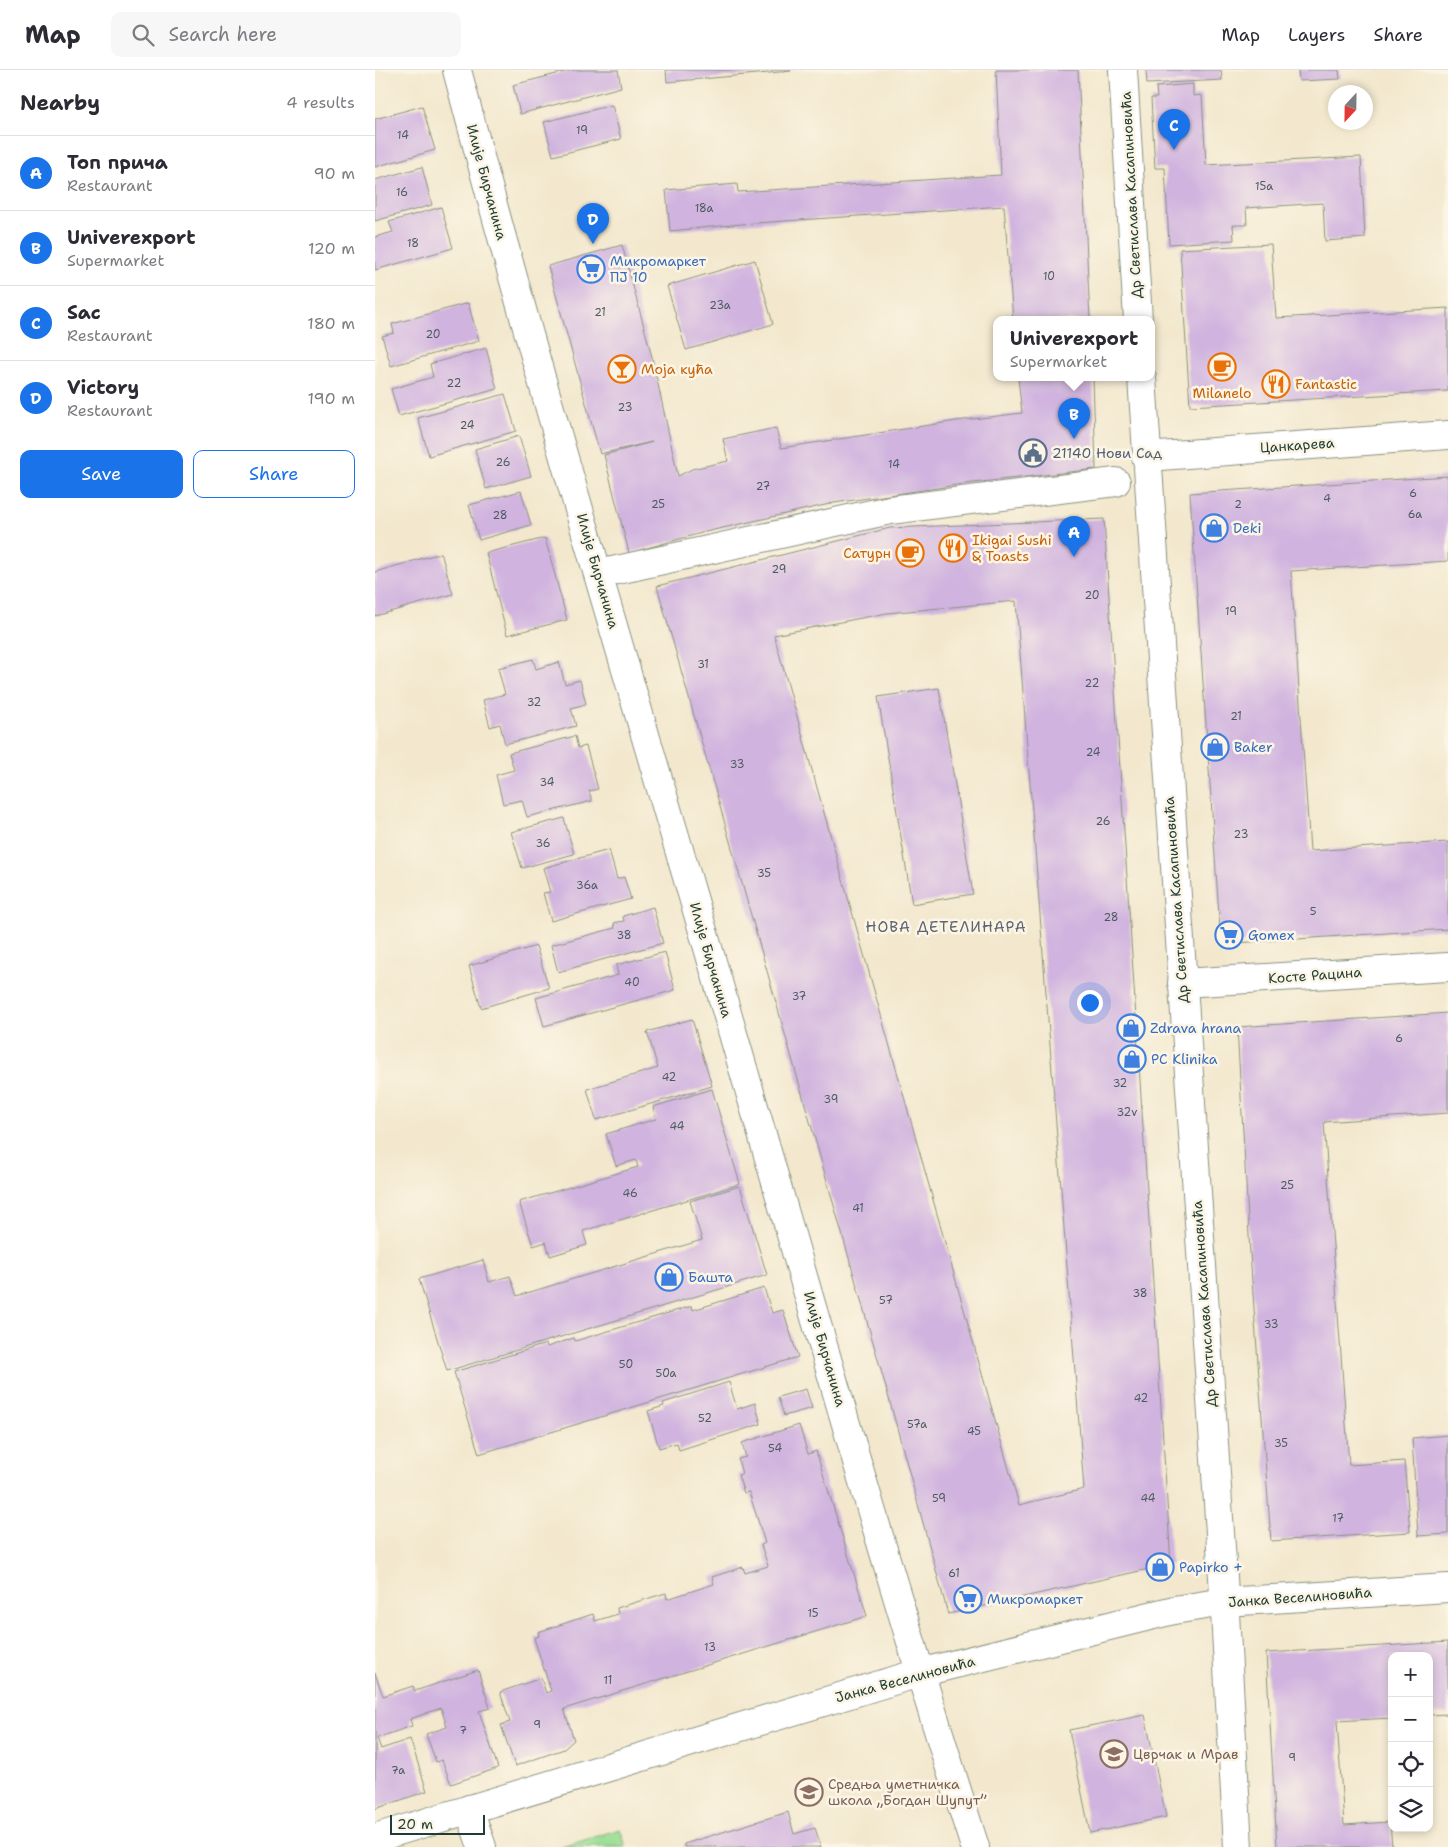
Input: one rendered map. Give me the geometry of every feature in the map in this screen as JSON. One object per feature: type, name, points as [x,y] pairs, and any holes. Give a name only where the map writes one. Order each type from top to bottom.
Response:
[{"type":"street","name":"Илије Бирчанина","points":[[457,70],[488,189],[919,1673],[975,1847]]},
{"type":"street","name":"Др Светислава Касапиновића","points":[[1123,70],[1138,316]]},
{"type":"street","name":"Др Светислава Касапиновића","points":[[1142,381],[1224,1602],[1238,1847]]},
{"type":"street","name":"Цанкарева","points":[[1146,457],[1448,434]]},
{"type":"street","points":[[599,574],[890,510],[1116,482]]},
{"type":"street","name":"Косте Рацина","points":[[1182,983],[1448,967]]},
{"type":"street","name":"Јанка Веселиновића","points":[[375,1838],[919,1673],[1173,1610],[1224,1602],[1448,1588]]},
{"type":"street","points":[[469,1809],[482,1847]]},
{"type":"green space","points":[[620,1829],[626,1847],[562,1847]]},
{"type":"building","points":[[572,70],[618,70],[621,87],[520,114],[513,85]]},
{"type":"building","points":[[666,70],[790,70],[791,71],[667,82]]},
{"type":"building","points":[[996,70],[1078,70],[1090,316],[1013,316],[1004,206],[741,224],[670,231],[666,190],[737,184],[738,192],[1001,175]]},
{"type":"building","points":[[1146,70],[1221,70],[1222,80],[1147,84]]},
{"type":"building","points":[[1298,70],[1339,70],[1340,79],[1299,81]]},
{"type":"building","points":[[1193,84],[1193,96],[1202,95],[1206,165],[1361,157],[1365,238],[1325,241],[1323,203],[1246,208],[1247,225],[1233,225],[1234,240],[1169,244],[1165,168],[1155,168],[1151,98],[1157,98],[1156,87]]},
{"type":"building","points":[[612,105],[621,139],[553,156],[544,122]]},
{"type":"building","points":[[422,106],[435,150],[375,167],[375,119]]},
{"type":"building","points":[[422,167],[432,205],[375,221],[375,180]]},
{"type":"building","points":[[441,207],[453,248],[375,270],[375,237],[393,232],[389,222]]},
{"type":"building","points":[[1271,244],[1276,318],[1448,308],[1448,391],[1190,406],[1180,249]]},
{"type":"building","points":[[622,245],[652,357],[678,476],[692,469],[728,461],[723,439],[776,428],[781,448],[956,421],[1022,413],[1018,381],[1093,381],[1096,469],[964,484],[834,503],[705,532],[629,553],[604,455],[652,442],[600,454],[548,266]]},
{"type":"building","points":[[755,260],[773,324],[686,350],[667,286]]},
{"type":"building","points":[[468,303],[479,341],[391,366],[382,336],[394,333],[392,324]]},
{"type":"building","points":[[486,348],[497,389],[399,416],[391,389],[433,377],[430,364]]},
{"type":"building","points":[[505,394],[516,431],[429,456],[418,418]]},
{"type":"building","points":[[519,436],[531,476],[486,489],[475,449]]},
{"type":"building","points":[[1448,476],[1448,561],[1291,571],[1310,851],[1448,842],[1448,929],[1221,944],[1190,493]]},
{"type":"building","points":[[521,491],[531,525],[479,540],[469,505]]},
{"type":"building","points":[[1104,519],[1171,1564],[948,1614],[885,1384],[657,586],[890,528]],"holes":[[[1016,601],[1084,1489],[1019,1505],[774,635],[887,613]]]},
{"type":"building","points":[[545,538],[567,620],[507,635],[486,553]]},
{"type":"building","points":[[441,553],[453,594],[375,616],[375,572]]},
{"type":"building","points":[[533,659],[536,669],[559,662],[565,684],[580,680],[586,704],[571,708],[576,726],[505,744],[500,724],[490,727],[483,700],[505,694],[498,668]]},
{"type":"building","points":[[939,688],[973,894],[912,904],[878,697]]},
{"type":"building","points":[[575,736],[578,748],[586,746],[598,789],[589,791],[592,801],[527,817],[522,800],[503,804],[496,775],[514,770],[509,753]]},
{"type":"building","points":[[564,818],[574,854],[522,868],[511,832]]},
{"type":"building","points":[[609,850],[617,879],[624,877],[631,899],[551,921],[543,893],[550,892],[543,868]]},
{"type":"building","points":[[653,907],[663,943],[558,972],[551,945],[615,928],[614,923],[624,921],[623,916]]},
{"type":"building","points":[[536,946],[549,988],[481,1008],[469,966]]},
{"type":"building","points":[[665,952],[675,990],[544,1026],[536,998],[618,975],[616,965]]},
{"type":"building","points":[[1448,1013],[1448,1113],[1324,1122],[1349,1465],[1404,1461],[1410,1532],[1271,1541],[1250,1253],[1237,1027]]},
{"type":"building","points":[[692,1019],[712,1086],[596,1120],[587,1089],[658,1068],[647,1032]]},
{"type":"building","points":[[712,1089],[740,1184],[583,1231],[587,1245],[550,1256],[546,1242],[533,1246],[519,1202],[638,1167],[636,1160],[616,1166],[606,1134],[656,1119],[653,1107]]},
{"type":"building","name":"Башта","points":[[740,1186],[767,1275],[447,1371],[419,1279],[483,1260],[489,1282],[510,1276],[517,1296],[702,1240],[690,1201]]},
{"type":"building","points":[[764,1288],[772,1313],[783,1310],[798,1357],[479,1454],[454,1372],[546,1344],[547,1347],[574,1338],[575,1341],[692,1306],[693,1310]]},
{"type":"building","points":[[729,1382],[737,1409],[755,1403],[761,1424],[679,1450],[677,1443],[659,1448],[648,1411],[664,1406],[663,1403]]},
{"type":"building","points":[[806,1389],[812,1408],[784,1416],[778,1397]]},
{"type":"building","points":[[799,1425],[808,1454],[816,1451],[867,1616],[564,1709],[574,1740],[564,1749],[515,1766],[501,1725],[510,1722],[500,1692],[541,1678],[546,1693],[551,1691],[534,1638],[539,1636],[538,1632],[593,1614],[595,1621],[618,1614],[617,1608],[666,1593],[667,1599],[714,1584],[712,1577],[743,1567],[745,1573],[768,1566],[761,1545],[765,1543],[749,1492],[744,1493],[738,1475],[742,1474],[738,1459],[746,1457],[742,1443]]},
{"type":"building","points":[[1448,1435],[1448,1534],[1418,1536],[1412,1438]]},
{"type":"building","points":[[1448,1642],[1448,1714],[1433,1715],[1433,1652],[1388,1652],[1388,1718],[1337,1721],[1344,1825],[1388,1822],[1388,1832],[1391,1832],[1392,1847],[1277,1847],[1266,1653]]},
{"type":"building","points":[[478,1670],[490,1708],[479,1711],[498,1768],[451,1784],[442,1760],[436,1762],[426,1734],[447,1727],[441,1708],[410,1719],[412,1726],[377,1738],[381,1749],[410,1739],[427,1791],[375,1809],[375,1673],[383,1696],[413,1686],[415,1691]]},
{"type":"building","name":"Цврчак и Мрав","points":[[1145,1715],[1166,1817],[1090,1833],[1069,1730]]},
{"type":"building","points":[[788,1812],[794,1834],[815,1828],[821,1847],[684,1847],[684,1844]]},
{"type":"place","name":"Sac","points":[[1174,150]]},
{"type":"place","name":"Victory","points":[[593,244]]},
{"type":"place","name":"Микромаркет ПЈ 10","points":[[591,269]]},
{"type":"place","name":"Milanelo","points":[[1222,367]]},
{"type":"place","name":"Моја кућа","points":[[622,369]]},
{"type":"place","name":"Fantastic","points":[[1276,384]]},
{"type":"place","name":"Univerexport","points":[[1074,439]]},
{"type":"place","name":"21140 Нови Сад","points":[[1033,453]]},
{"type":"place","name":"Deki","points":[[1214,528]]},
{"type":"place","name":"Ikigai Sushi & Toasts","points":[[953,548]]},
{"type":"place","name":"Сатурн","points":[[910,553]]},
{"type":"place","name":"Топ прича","points":[[1074,557]]},
{"type":"place","name":"Baker","points":[[1215,747]]},
{"type":"place","name":"Gomex","points":[[1229,935]]},
{"type":"place","name":"Zdrava hrana","points":[[1131,1028]]},
{"type":"place","name":"PC Klinika","points":[[1132,1059]]},
{"type":"place","name":"Башта","points":[[669,1277]]},
{"type":"place","name":"Papirko +","points":[[1160,1567]]},
{"type":"place","name":"Микромаркет","points":[[968,1599]]},
{"type":"place","name":"Цврчак и Мрав","points":[[1114,1754]]},
{"type":"place","name":"Средња уметничка школа „Богдан Шупут”","points":[[809,1792]]},
{"type":"district","name":"НОВА ДЕТЕЛИНАРА","points":[[946,927]]}]
